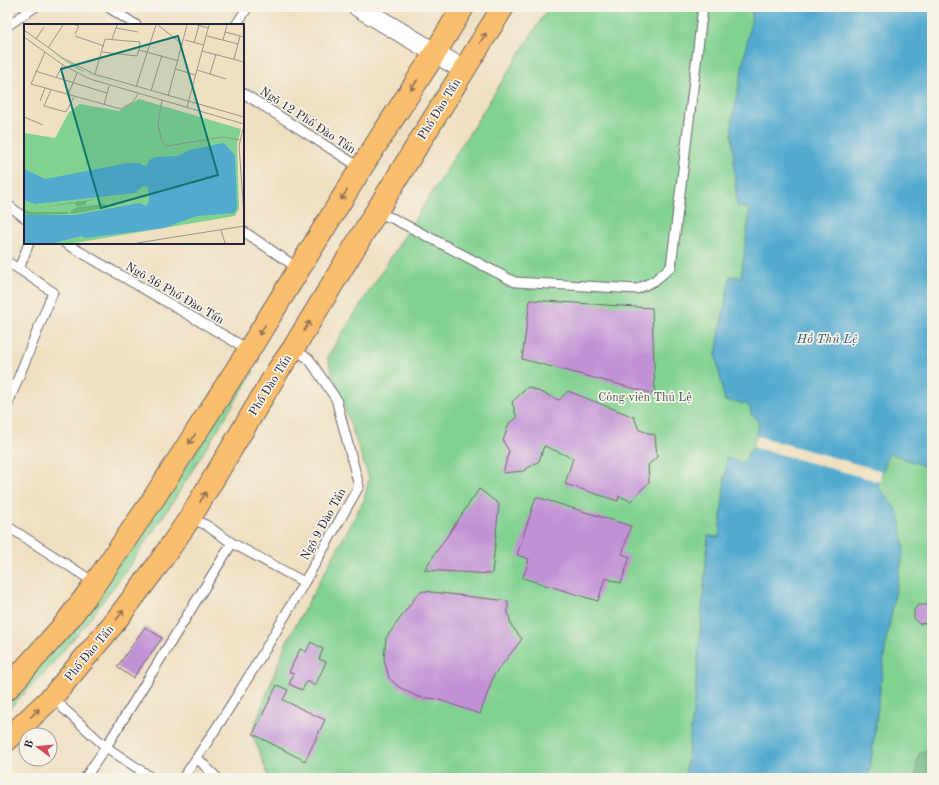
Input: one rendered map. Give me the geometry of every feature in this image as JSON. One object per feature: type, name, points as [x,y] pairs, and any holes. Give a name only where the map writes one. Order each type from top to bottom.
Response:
[{"type":"main road","points":[[7,689],[65,624],[95,584],[150,504],[249,350],[462,7]]},
{"type":"main road","name":"Phố Đào Tấn","points":[[7,740],[53,696],[114,622],[157,566],[190,518],[279,369],[293,349],[503,7]]},
{"type":"street","points":[[358,7],[464,70]]},
{"type":"lane","points":[[7,26],[35,7]]},
{"type":"lane","points":[[108,7],[134,24]]},
{"type":"lane","points":[[237,24],[248,7]]},
{"type":"lane","points":[[376,212],[515,282],[637,289],[654,282],[671,267],[703,7]]},
{"type":"lane","name":"Ngõ 12 Phố Đào Tấn","points":[[244,94],[361,168]]},
{"type":"lane","points":[[7,204],[24,217]]},
{"type":"lane","points":[[244,232],[299,269]]},
{"type":"lane","points":[[19,269],[29,244]]},
{"type":"lane","name":"Ngõ 36 Phố Đào Tấn","points":[[67,244],[249,350]]},
{"type":"lane","points":[[7,262],[53,292],[7,406]]},
{"type":"lane","name":"Ngõ 9 Đào Tấn","points":[[184,778],[242,689],[359,486],[336,400],[309,359],[293,349]]},
{"type":"lane","points":[[190,518],[206,525],[232,543],[304,582]]},
{"type":"lane","points":[[7,526],[95,584]]},
{"type":"lane","points":[[85,778],[106,747],[232,543]]},
{"type":"lane","points":[[53,696],[106,747],[152,778]]},
{"type":"lane","points":[[197,758],[218,778]]},
{"type":"green space","name":"Công viên Thủ Lệ","points":[[549,7],[932,7],[932,778],[269,778],[252,733],[286,643],[364,500],[369,478],[327,357]]},
{"type":"green space","points":[[252,368],[254,371],[169,508],[125,572],[85,625],[40,678],[7,711],[7,699],[247,370]]},
{"type":"green space","points":[[932,747],[932,778],[915,778],[919,754]]},
{"type":"water","name":"Hồ Thủ Lệ","points":[[752,7],[932,7],[932,469],[889,453],[878,486],[899,513],[904,548],[886,642],[869,778],[685,778],[695,697],[708,536],[719,537],[727,457],[740,462],[745,460],[748,453],[754,446],[758,428],[758,421],[751,415],[749,406],[743,403],[741,404],[738,402],[725,401],[716,354],[730,276],[741,277],[750,209],[737,206],[732,122],[751,22]]},
{"type":"pier","points":[[757,436],[882,471],[880,482],[753,447]]},
{"type":"building","points":[[530,300],[652,308],[655,394],[522,359]]},
{"type":"building","points":[[528,387],[559,400],[568,391],[634,417],[639,430],[655,435],[657,457],[648,465],[649,482],[631,501],[619,496],[618,501],[565,484],[573,458],[544,446],[539,461],[523,471],[503,473],[509,451],[503,441],[509,423],[517,418],[512,402]]},
{"type":"building","points":[[479,489],[499,504],[492,574],[424,570]]},
{"type":"building","points":[[536,497],[631,526],[622,554],[630,557],[621,583],[605,578],[598,601],[523,578],[529,559],[517,555]]},
{"type":"building","points":[[423,591],[508,601],[508,612],[511,625],[522,639],[494,675],[480,714],[436,699],[418,697],[399,687],[389,678],[384,659],[386,638],[417,595]]},
{"type":"building","points":[[918,605],[926,605],[932,609],[932,618],[927,623],[919,624],[914,618],[914,610]]},
{"type":"building","points":[[145,627],[162,638],[133,678],[117,667]]},
{"type":"building","points":[[311,642],[323,649],[319,659],[326,662],[315,686],[307,681],[302,690],[289,684],[294,674],[289,672],[300,649],[306,652]]},
{"type":"building","points":[[277,685],[288,690],[283,700],[325,720],[305,761],[253,734]]}]
